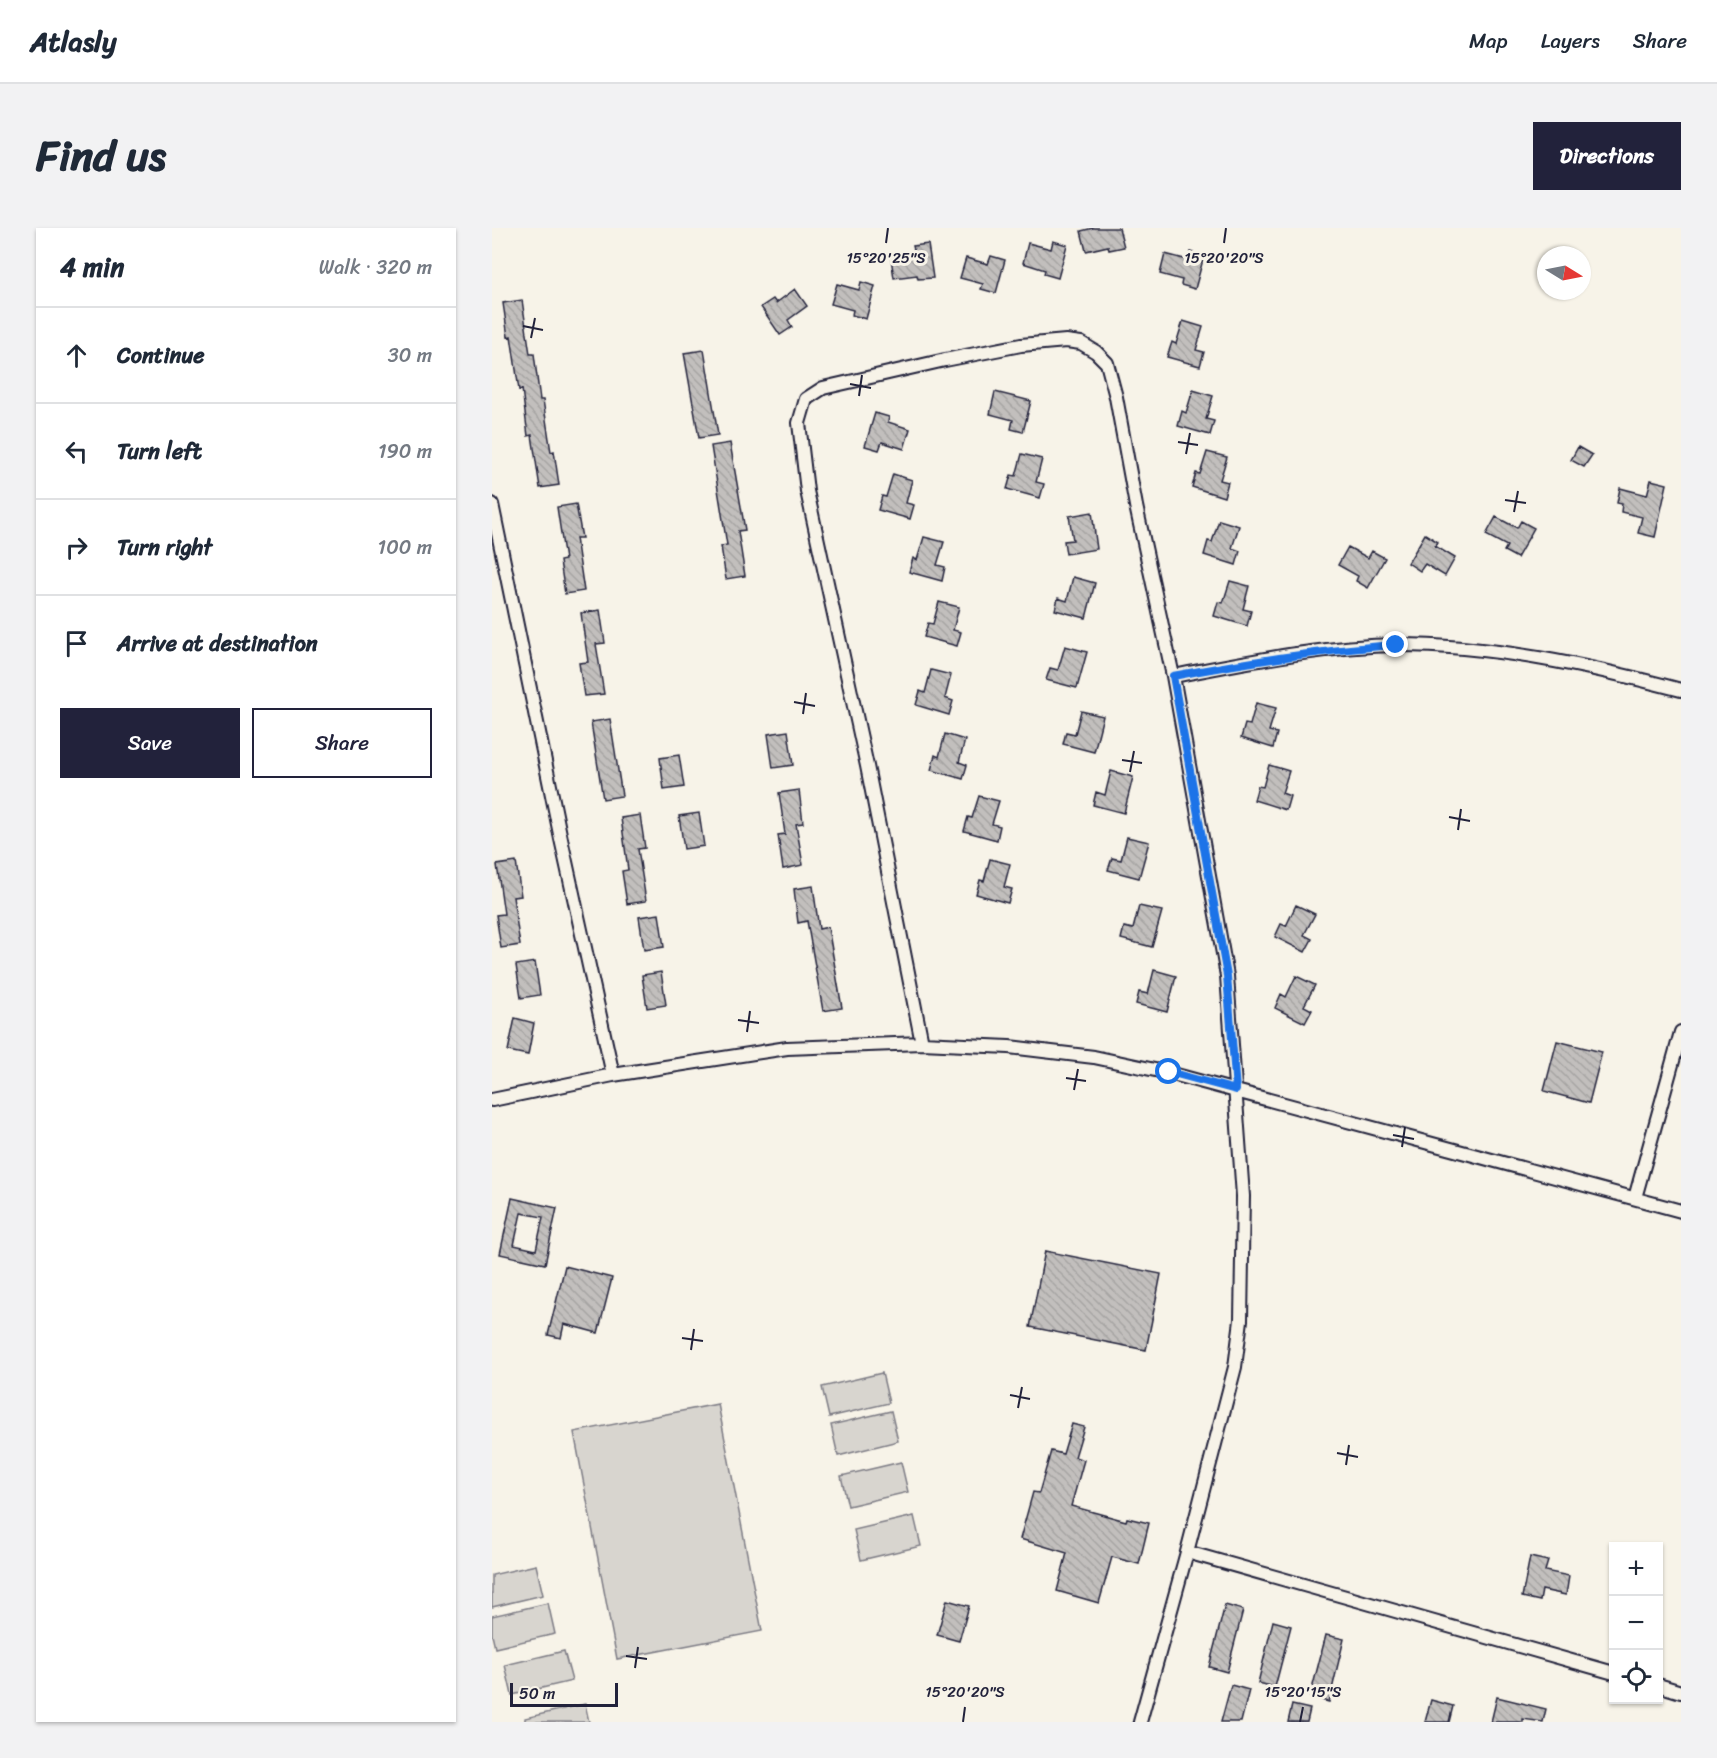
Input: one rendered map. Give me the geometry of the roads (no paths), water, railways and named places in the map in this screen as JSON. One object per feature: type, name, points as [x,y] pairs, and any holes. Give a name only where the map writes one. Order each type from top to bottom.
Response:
[{"type":"street","points":[[922,1043],[869,778],[807,490],[799,423],[806,399],[823,388],[1021,345],[1066,341],[1081,343],[1096,352],[1107,363],[1173,676],[1227,976],[1243,1196],[1241,1320],[1235,1367],[1188,1552],[1140,1722]]},
{"type":"street","points":[[492,504],[561,839],[613,1075]]},
{"type":"street","points":[[1173,676],[1278,657],[1344,649],[1396,645],[1438,646],[1533,658],[1640,679],[1681,690]]},
{"type":"street","points":[[1635,1198],[1681,1032]]},
{"type":"street","points":[[492,1100],[613,1075],[787,1048],[922,1043],[1009,1047],[1094,1057],[1169,1072],[1681,1211]]},
{"type":"street","points":[[1188,1552],[1609,1672]]},
{"type":"street","points":[[1663,1686],[1681,1692]]}]
